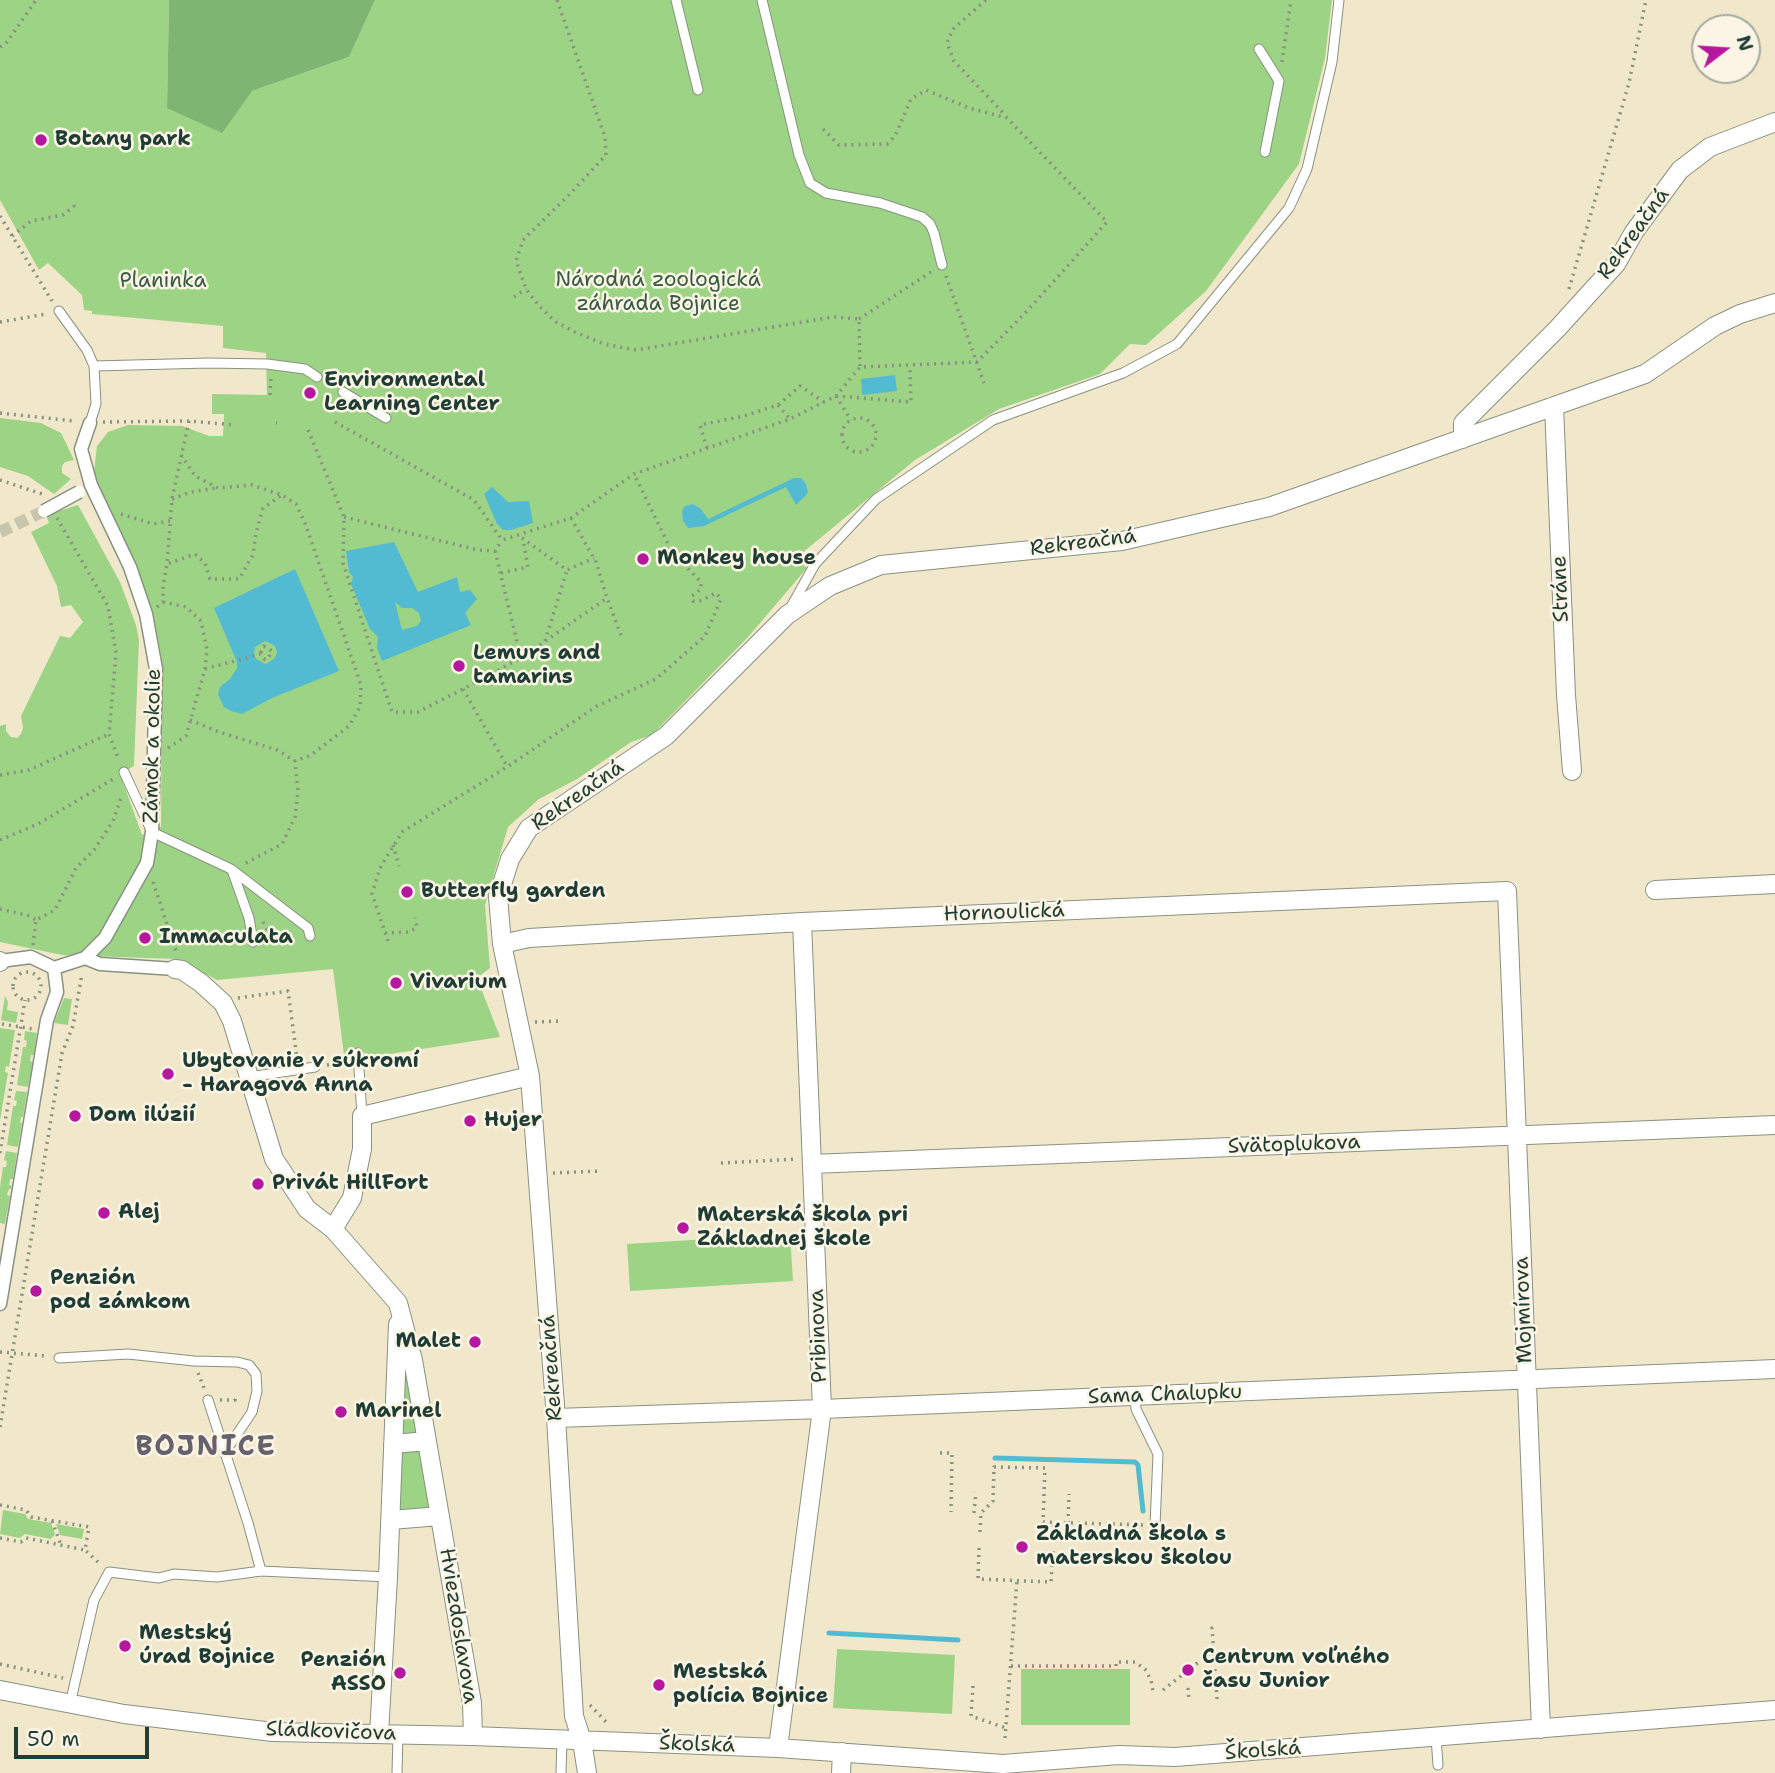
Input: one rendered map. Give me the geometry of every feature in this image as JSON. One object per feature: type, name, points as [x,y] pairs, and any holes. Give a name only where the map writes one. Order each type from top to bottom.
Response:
[{"type":"street","name":"Rekreačná","points":[[1463,439],[1463,423],[1557,329],[1616,264],[1634,232],[1680,170],[1710,147],[1775,122]]},
{"type":"street","name":"Rekreačná","points":[[587,1773],[582,1741],[574,1716],[556,1418],[530,1076],[502,943],[498,897],[510,859],[529,828],[666,736],[787,615],[830,586],[881,565],[1122,541],[1269,507],[1645,374],[1715,326],[1740,314],[1775,303]]},
{"type":"street","name":"Stráne","points":[[1554,407],[1566,695],[1572,771]]},
{"type":"street","name":"Zámok a okolie","points":[[85,958],[105,938],[148,863],[152,832],[156,669],[146,614],[130,568],[92,485],[81,449],[90,423]]},
{"type":"street","points":[[44,511],[92,485]]},
{"type":"street","points":[[1655,890],[1775,884]]},
{"type":"street","name":"Hornoulická","points":[[502,943],[528,938],[802,922],[1507,891]]},
{"type":"street","name":"Mojmírova","points":[[1507,891],[1541,1729]]},
{"type":"street","name":"Pribinova","points":[[778,1748],[822,1409],[802,922]]},
{"type":"street","points":[[0,961],[31,957],[54,968],[85,958],[100,964],[178,969]]},
{"type":"street","points":[[0,1304],[47,1020],[57,992],[54,968]]},
{"type":"street","name":"Hviezdoslavova","points":[[178,969],[223,1003],[232,1021],[274,1159],[307,1209],[333,1229],[398,1303],[413,1360],[472,1703],[473,1736]]},
{"type":"street","points":[[333,1229],[352,1198],[362,1149],[362,1116],[530,1076]]},
{"type":"street","name":"Svätoplukova","points":[[812,1161],[1775,1125]]},
{"type":"street","points":[[379,1734],[391,1520],[398,1303]]},
{"type":"street","name":"Sama Chalupku","points":[[556,1418],[1775,1369]]},
{"type":"street","points":[[393,1444],[427,1441]]},
{"type":"street","points":[[391,1520],[440,1516]]},
{"type":"street","name":"Sládkovičova","points":[[0,1690],[124,1714],[273,1732],[582,1741]]},
{"type":"street","name":"Školská","points":[[582,1741],[778,1748],[1003,1764],[1119,1755],[1175,1757],[1775,1710]]},
{"type":"street","points":[[841,1773],[842,1752]]},
{"type":"lane","points":[[676,0],[698,90]]},
{"type":"lane","points":[[761,0],[799,155],[810,183],[826,193],[880,204],[922,217],[930,224],[934,233],[942,265]]},
{"type":"lane","points":[[787,615],[815,564],[876,499],[992,421],[1123,373],[1177,344],[1289,208],[1307,169],[1332,62],[1339,0]]},
{"type":"lane","points":[[1259,49],[1279,81],[1265,152]]},
{"type":"lane","points":[[59,311],[87,350],[94,366],[96,404],[90,423]]},
{"type":"lane","points":[[94,366],[267,364],[305,369],[317,377]]},
{"type":"lane","points":[[344,392],[386,418]]},
{"type":"lane","points":[[126,775],[152,832],[231,869],[308,928],[310,936]]},
{"type":"lane","points":[[231,869],[249,918],[253,942]]},
{"type":"lane","points":[[358,1057],[362,1116]]},
{"type":"lane","points":[[249,1077],[315,1067]]},
{"type":"lane","points":[[59,1358],[128,1354],[249,1365],[256,1374],[257,1382],[252,1412],[225,1452]]},
{"type":"lane","points":[[1135,1396],[1136,1409],[1158,1454],[1154,1526]]},
{"type":"lane","points":[[208,1400],[261,1571]]},
{"type":"lane","points":[[70,1704],[94,1600],[109,1572],[159,1578],[174,1574],[217,1577],[261,1571],[388,1577]]},
{"type":"lane","points":[[397,1773],[398,1735]]},
{"type":"lane","points":[[1436,1737],[1438,1766]]},
{"type":"lane","points":[[561,1773],[562,1740]]},
{"type":"path","points":[[0,47],[7,42],[36,0]]},
{"type":"path","points":[[557,0],[605,138],[606,155],[523,240],[516,261],[526,289],[556,322],[604,344],[636,350],[833,317],[859,319],[942,265],[984,383]]},
{"type":"path","points":[[860,367],[977,362],[1107,222],[954,61],[947,43],[953,29],[986,0]]},
{"type":"path","points":[[1279,81],[1291,0]]},
{"type":"path","points":[[1568,290],[1629,83],[1646,0]]},
{"type":"path","points":[[823,129],[839,145],[887,144],[895,136],[911,99],[926,90],[969,108],[1007,118]]},
{"type":"path","points":[[12,236],[31,221],[63,215],[75,206],[73,201]]},
{"type":"path","points":[[0,216],[59,311],[0,322]]},
{"type":"path","points":[[514,297],[526,289]]},
{"type":"path","points":[[521,658],[495,551],[502,540],[522,536],[570,518],[634,474],[790,419],[836,396],[860,367],[859,319]]},
{"type":"path","points":[[836,396],[911,402],[910,366]]},
{"type":"path","points":[[270,395],[271,382]]},
{"type":"path","points":[[707,449],[700,425],[744,416],[778,405],[800,386],[824,402]]},
{"type":"path","points":[[836,396],[851,420]]},
{"type":"path","points":[[778,405],[790,419]]},
{"type":"path","points":[[0,413],[90,423],[190,421],[235,425]]},
{"type":"path","points":[[864,418],[874,425],[876,440],[868,450],[854,452],[843,442],[843,429],[851,420],[864,418]]},
{"type":"path","points":[[163,602],[172,499],[190,421]]},
{"type":"path","points":[[335,422],[474,500],[502,540]]},
{"type":"path","points":[[308,430],[344,517],[343,564],[392,712],[418,712],[463,689],[521,658],[607,598]]},
{"type":"path","points":[[181,455],[195,476],[218,488]]},
{"type":"path","points":[[388,941],[372,894],[380,868],[402,832],[508,767],[597,706],[656,679],[705,636],[722,599],[716,593],[698,602],[693,601],[692,596],[701,589],[701,582],[673,552],[634,474]]},
{"type":"path","points":[[0,480],[44,495]]},
{"type":"path","points":[[172,499],[191,492],[252,485],[282,495],[296,504],[305,523],[361,685],[360,707],[349,726],[312,755],[295,761]]},
{"type":"path","points":[[167,564],[195,554],[205,563],[210,579],[239,579],[253,555],[263,508],[282,495]]},
{"type":"path","points":[[100,505],[131,519],[153,524],[170,521]]},
{"type":"path","points":[[36,920],[55,910],[76,868],[94,850],[113,821],[126,775],[109,734],[116,653],[108,606],[57,517]]},
{"type":"path","points":[[344,517],[478,551],[495,551]]},
{"type":"path","points":[[570,518],[594,558],[622,638]]},
{"type":"path","points":[[522,536],[567,570]]},
{"type":"path","points":[[500,573],[528,567],[522,536]]},
{"type":"path","points":[[545,641],[567,570],[594,558]]},
{"type":"path","points":[[146,614],[163,602],[186,607],[201,621],[208,649],[186,736],[154,757]]},
{"type":"path","points":[[205,669],[258,655]]},
{"type":"path","points":[[463,689],[508,767]]},
{"type":"path","points":[[190,720],[277,750],[295,761]]},
{"type":"path","points":[[0,775],[29,770],[109,734]]},
{"type":"path","points":[[231,869],[282,844],[295,817],[298,790],[295,761]]},
{"type":"path","points":[[0,840],[38,824],[117,777],[126,775]]},
{"type":"path","points":[[393,844],[399,866]]},
{"type":"path","points":[[148,863],[178,969]]},
{"type":"path","points":[[0,909],[36,920]]},
{"type":"path","points":[[385,933],[410,932],[417,927],[415,918]]},
{"type":"path","points":[[31,957],[36,920]]},
{"type":"path","points":[[0,1427],[2,1399],[12,1354],[62,1053],[73,1026],[85,958]]},
{"type":"path","points":[[29,972],[38,977],[41,986],[38,996],[25,1000],[15,993],[13,983],[19,975],[29,972]]},
{"type":"path","points":[[242,997],[288,990],[290,1023],[297,1060]]},
{"type":"path","points":[[0,1153],[25,1000]]},
{"type":"path","points":[[519,1023],[560,1021]]},
{"type":"path","points":[[315,1067],[358,1057]]},
{"type":"path","points":[[721,1163],[812,1161]]},
{"type":"path","points":[[561,1172],[600,1171]]},
{"type":"path","points":[[0,1352],[59,1358]]},
{"type":"path","points":[[940,1453],[953,1453],[950,1512]]},
{"type":"path","points":[[980,1532],[981,1513],[992,1501],[994,1467],[1045,1468],[1043,1522],[1154,1526]]},
{"type":"path","points":[[974,1513],[976,1492]]},
{"type":"path","points":[[1068,1523],[1069,1494]]},
{"type":"path","points":[[0,1505],[26,1510],[31,1517],[89,1527],[85,1550]]},
{"type":"path","points":[[52,1521],[61,1545]]},
{"type":"path","points":[[1053,1534],[1054,1522]]},
{"type":"path","points":[[0,1538],[21,1542],[26,1538],[85,1550],[109,1572]]},
{"type":"path","points":[[979,1548],[978,1579],[1051,1582],[1053,1551]]},
{"type":"path","points":[[1005,1738],[1017,1580]]},
{"type":"path","points":[[1217,1627],[1212,1628],[1217,1699]]},
{"type":"path","points":[[1163,1690],[1214,1650]]},
{"type":"path","points":[[1010,1666],[1116,1666],[1116,1662],[1135,1662],[1145,1669],[1153,1690]]},
{"type":"path","points":[[0,1664],[66,1679]]},
{"type":"path","points":[[973,1686],[971,1716],[1006,1728]]},
{"type":"path","points":[[1188,1688],[1189,1701]]},
{"type":"path","points":[[585,1700],[613,1729]]},
{"type":"green space","name":"Národná zoologická záhrada Bojnice","points":[[0,0],[169,0],[167,108],[252,91],[349,57],[375,0],[1332,0],[1325,58],[1299,164],[1206,291],[1146,345],[1130,344],[1100,374],[999,409],[915,460],[796,558],[807,568],[748,637],[652,735],[631,742],[577,779],[539,799],[508,827],[485,905],[490,968],[477,978],[500,1037],[370,1057],[364,1052],[344,1055],[333,969],[217,980],[176,959],[62,955],[0,942],[0,726],[6,724],[6,731],[11,737],[17,738],[21,734],[21,716],[60,636],[70,638],[83,622],[71,605],[61,607],[57,586],[31,532],[49,523],[46,515],[78,505],[120,582],[136,625],[139,640],[134,766],[120,774],[142,835],[161,827],[162,660],[153,612],[129,549],[102,496],[94,471],[97,446],[108,432],[128,425],[182,426],[209,436],[223,436],[224,414],[212,414],[212,394],[267,395],[266,353],[223,348],[223,326],[92,314],[92,311],[84,310],[82,295],[48,263],[39,270],[0,200]]},
{"type":"green space","points":[[169,0],[375,0],[349,57],[252,91],[222,133],[167,108]]},
{"type":"green space","points":[[0,418],[41,423],[61,433],[74,460],[65,462],[62,473],[71,479],[54,494],[28,476],[0,467]]},
{"type":"green space","points":[[5,996],[8,1002],[7,1010],[18,1012],[16,1023],[1,1020]]},
{"type":"green space","points":[[64,998],[72,999],[68,1025],[54,1023]]},
{"type":"green space","points":[[0,1028],[15,1030],[9,1067],[6,1066],[5,1072],[8,1073],[0,1120]]},
{"type":"green space","points":[[25,1031],[37,1033],[34,1055],[31,1055],[30,1061],[33,1062],[28,1087],[17,1085],[23,1047],[26,1047],[27,1041],[24,1040]]},
{"type":"green space","points":[[16,1091],[27,1092],[18,1147],[7,1145],[13,1106],[16,1106],[17,1101],[14,1100]]},
{"type":"green space","points":[[6,1151],[17,1153],[13,1179],[10,1179],[9,1185],[12,1186],[7,1195],[10,1196],[5,1224],[0,1223],[0,1187],[3,1167],[6,1167],[7,1161],[4,1160]]},
{"type":"green space","points":[[790,1234],[793,1281],[630,1291],[627,1244]]},
{"type":"green space","points":[[403,1367],[408,1369],[419,1434],[400,1436]]},
{"type":"green space","points":[[419,1448],[432,1507],[429,1512],[399,1514],[398,1455],[402,1450]]},
{"type":"green space","points":[[3,1510],[25,1514],[28,1519],[51,1523],[55,1534],[51,1539],[25,1534],[20,1538],[0,1534]]},
{"type":"green space","points":[[56,1524],[84,1529],[82,1539],[60,1535]]},
{"type":"green space","points":[[837,1649],[955,1655],[952,1714],[833,1708]]},
{"type":"green space","points":[[1021,1669],[1130,1669],[1130,1725],[1021,1725]]},
{"type":"water","points":[[895,375],[897,391],[862,395],[861,379]]},
{"type":"water","points":[[794,478],[801,478],[808,493],[796,505],[786,487],[704,526],[688,528],[683,521],[682,511],[685,506],[693,504],[701,509],[708,519]]},
{"type":"water","points":[[492,487],[508,502],[529,501],[533,523],[503,530],[497,524],[484,494]]},
{"type":"water","points":[[394,542],[418,592],[457,577],[460,592],[470,590],[477,599],[465,613],[471,625],[382,661],[377,648],[378,637],[370,629],[351,584],[353,577],[349,572],[346,551]],"holes":[[[395,602],[402,608],[412,608],[419,613],[421,621],[417,626],[402,630]]]},
{"type":"water","points":[[295,569],[339,671],[272,698],[242,714],[231,711],[224,707],[218,694],[220,687],[230,679],[237,668],[237,662],[214,608]],"holes":[[[265,641],[275,646],[275,658],[266,664],[256,659],[255,647]]]},
{"type":"waterway","points":[[995,1458],[1135,1462],[1138,1465],[1143,1511]]},
{"type":"waterway","points":[[829,1633],[958,1640]]},
{"type":"tunnel","points":[[0,532],[44,511]]},
{"type":"place","name":"Botany park","points":[[41,140]]},
{"type":"place","name":"Environmental Learning Center","points":[[310,393]]},
{"type":"place","name":"Monkey house","points":[[643,559]]},
{"type":"place","name":"Lemurs and tamarins","points":[[459,666]]},
{"type":"place","name":"Butterfly garden","points":[[407,892]]},
{"type":"place","name":"Immaculata","points":[[145,938]]},
{"type":"place","name":"Vivarium","points":[[396,983]]},
{"type":"place","name":"Ubytovanie v súkromí - Haragová Anna","points":[[168,1074]]},
{"type":"place","name":"Dom ilúzií","points":[[75,1116]]},
{"type":"place","name":"Hujer","points":[[470,1121]]},
{"type":"place","name":"Privát HillFort","points":[[258,1184]]},
{"type":"place","name":"Alej","points":[[104,1213]]},
{"type":"place","name":"Materská škola pri Základnej škole","points":[[683,1228]]},
{"type":"place","name":"Penzión pod zámkom","points":[[36,1291]]},
{"type":"place","name":"Malet","points":[[475,1342]]},
{"type":"place","name":"Marinel","points":[[341,1412]]},
{"type":"place","name":"Základná škola s materskou školou","points":[[1022,1547]]},
{"type":"place","name":"Mestský úrad Bojnice","points":[[125,1646]]},
{"type":"place","name":"Centrum voľného času Junior","points":[[1188,1670]]},
{"type":"place","name":"Penzión ASSO","points":[[400,1673]]},
{"type":"place","name":"Mestská polícia Bojnice","points":[[659,1685]]},
{"type":"district","name":"BOJNICE","points":[[206,1448]]},
{"type":"park label","name":"Planinka","points":[[163,282]]}]
